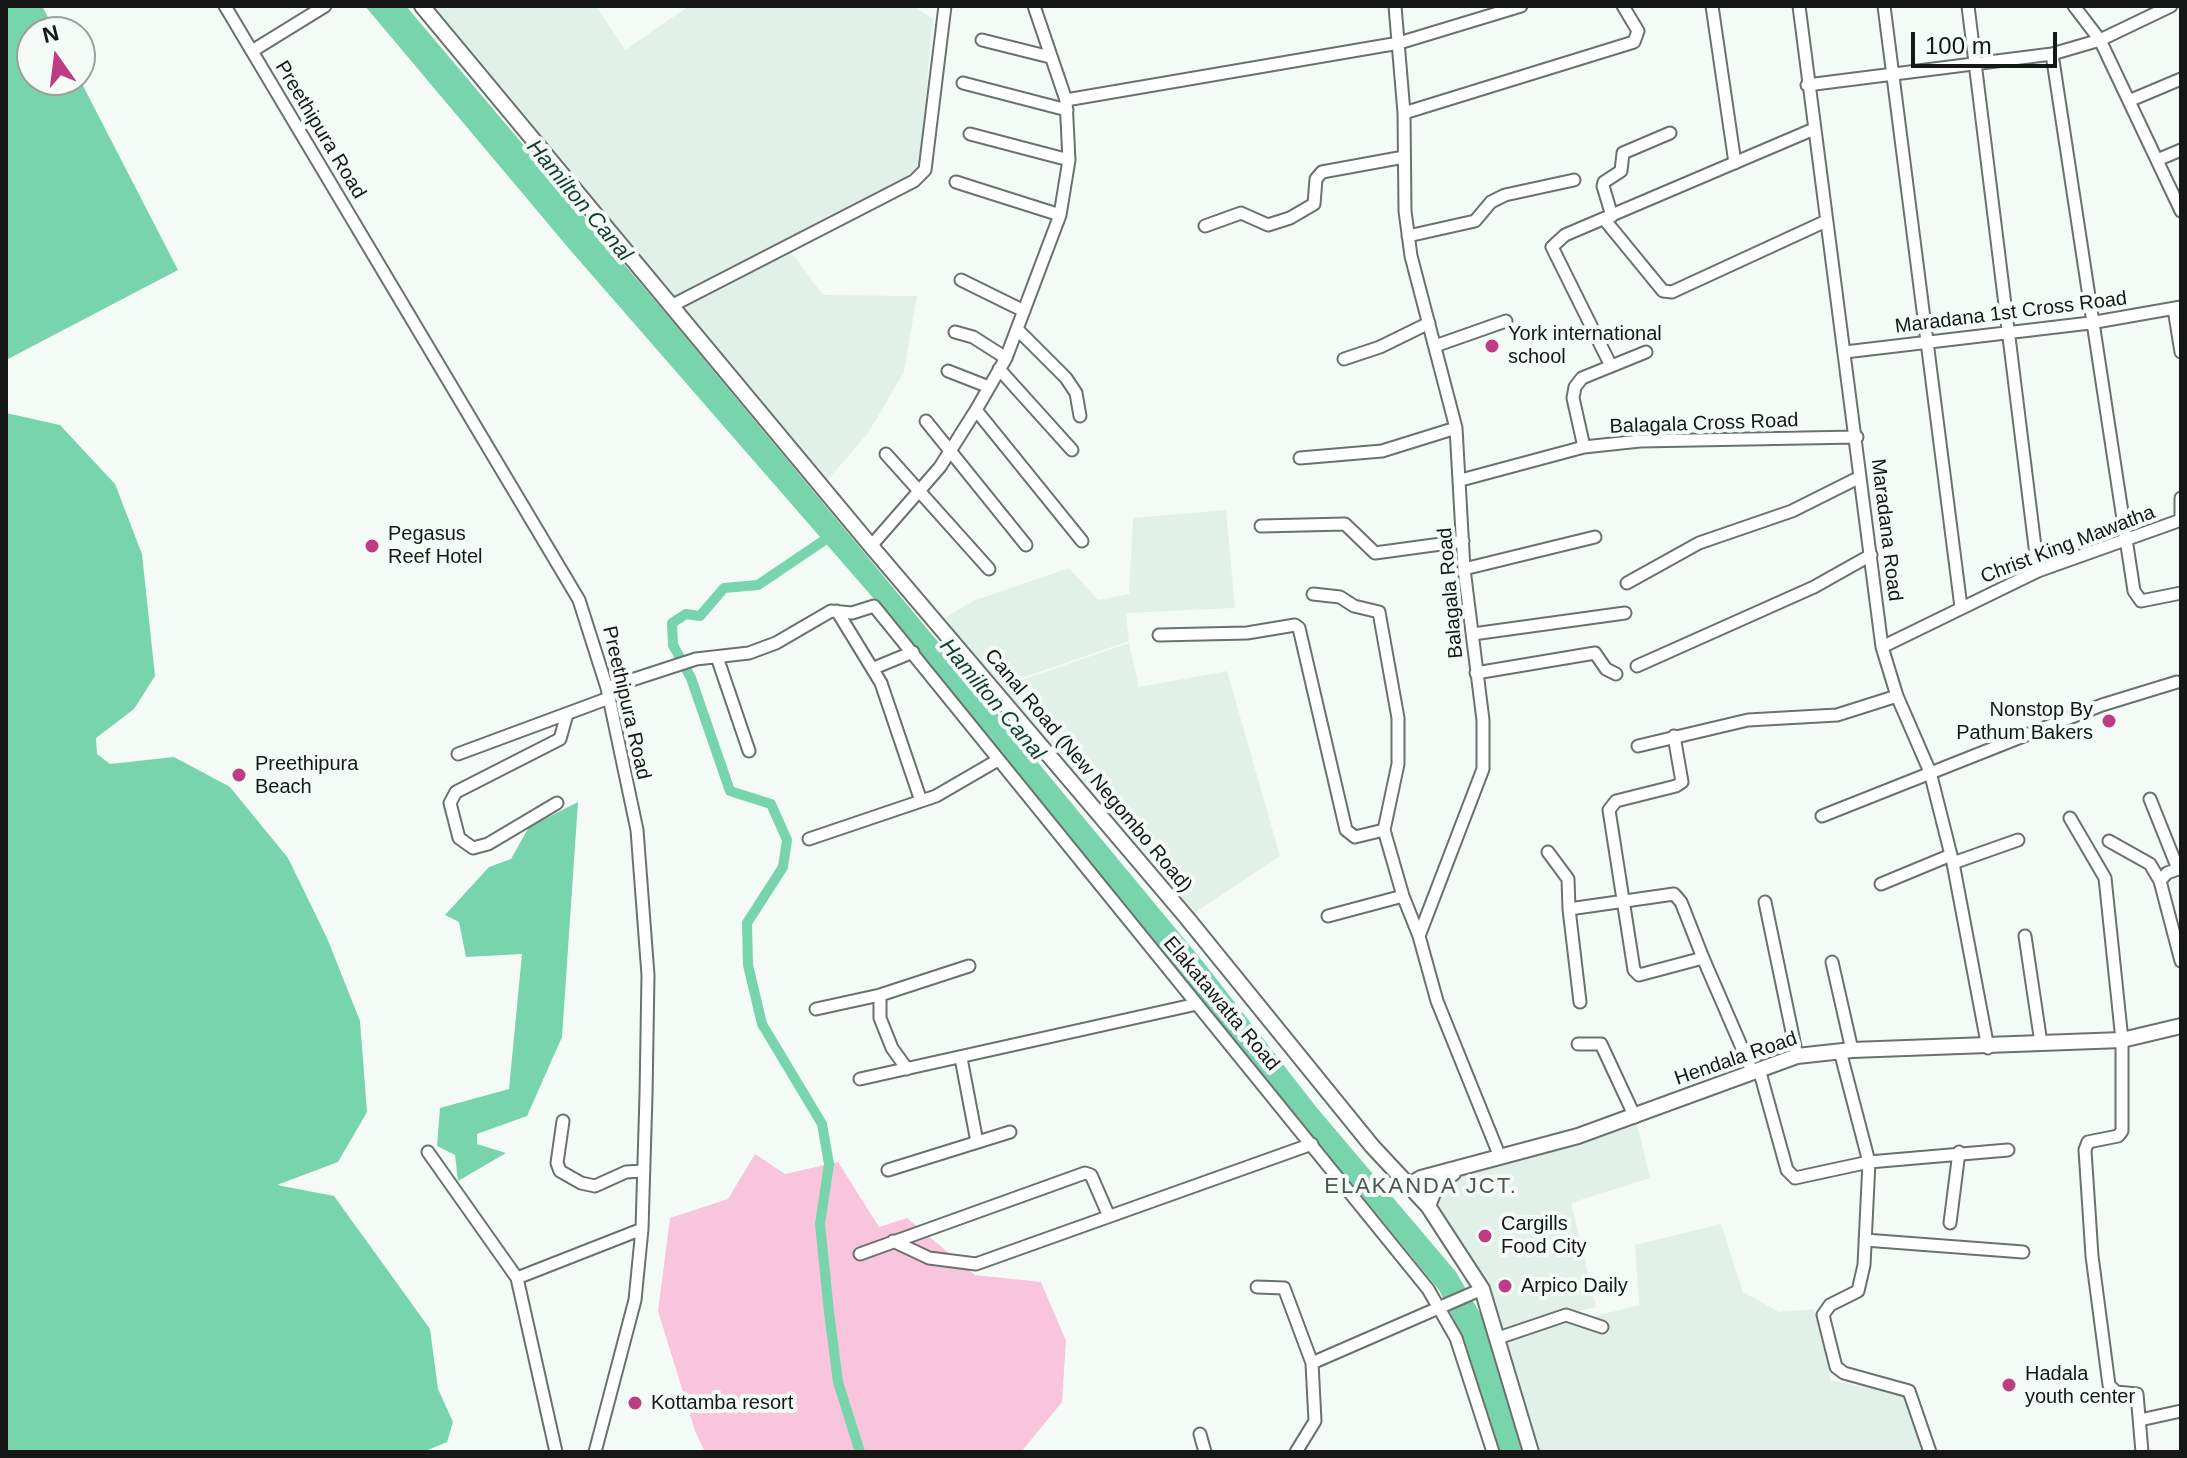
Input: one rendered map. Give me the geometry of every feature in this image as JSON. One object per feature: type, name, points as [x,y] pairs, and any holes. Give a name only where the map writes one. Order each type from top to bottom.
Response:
[{"type":"main road","name":"Canal Road (New Negombo Road)","points":[[422,6],[871,546],[1187,918],[1372,1146],[1428,1206],[1477,1291],[1498,1338],[1531,1452]]},
{"type":"main road","name":"Hendala Road","points":[[1409,1185],[1421,1178],[1635,1117],[1797,1056],[1846,1050],[1988,1048],[2122,1040],[2181,1026]]},
{"type":"main road","points":[[1428,1206],[1436,1186],[1457,1170]]},
{"type":"street","name":"Preethipura Road","points":[[225,6],[579,600],[608,693],[637,830],[648,975],[642,1229],[635,1300],[595,1452]]},
{"type":"street","points":[[252,51],[325,6]]},
{"type":"street","points":[[671,306],[914,181],[925,170],[945,6]]},
{"type":"street","points":[[871,546],[921,490],[951,449],[1006,358],[1060,215],[1069,160],[1067,105],[1034,6]]},
{"type":"street","name":"Balagala Road","points":[[1395,6],[1404,113],[1408,236],[1456,428],[1464,569],[1483,720],[1483,769],[1419,936]]},
{"type":"street","points":[[963,83],[1067,105],[1399,43],[1521,6]]},
{"type":"street","points":[[1404,113],[1634,42],[1638,31],[1623,6]]},
{"type":"street","points":[[1712,6],[1735,163]]},
{"type":"street","name":"Maradana Road","points":[[1799,6],[1824,222],[1857,437],[1882,647],[1897,696],[1930,772],[1952,859],[1988,1048]]},
{"type":"street","points":[[1884,6],[1961,607]]},
{"type":"street","points":[[1968,6],[2011,330],[2038,571]]},
{"type":"street","points":[[2074,6],[2100,40],[2181,211]]},
{"type":"street","points":[[1807,85],[2052,54],[2100,40],[2171,6]]},
{"type":"street","points":[[982,40],[1050,57]]},
{"type":"street","points":[[2052,54],[2090,323],[2134,591],[2141,601],[2181,593]]},
{"type":"street","points":[[2131,100],[2181,79]]},
{"type":"street","points":[[1611,366],[1552,247],[1565,235],[1814,129]]},
{"type":"street","points":[[1670,133],[1623,153],[1621,171],[1604,182],[1603,186],[1608,217],[1663,291],[1672,292],[1824,222]]},
{"type":"street","points":[[970,134],[1069,160]]},
{"type":"street","points":[[2157,160],[2181,150]]},
{"type":"street","points":[[1205,226],[1241,213],[1268,225],[1290,218],[1314,204],[1316,179],[1322,172],[1404,157]]},
{"type":"street","points":[[1408,236],[1475,221],[1491,202],[1505,195],[1574,180]]},
{"type":"street","points":[[956,182],[1060,215]]},
{"type":"street","points":[[961,280],[1024,311]]},
{"type":"street","points":[[2178,308],[2181,352]]},
{"type":"street","name":"Maradana 1st Cross Road","points":[[1845,352],[2090,323],[2178,308]]},
{"type":"street","points":[[1435,346],[1506,321]]},
{"type":"street","points":[[1344,359],[1380,347],[1429,323]]},
{"type":"street","points":[[1017,329],[1066,378],[1076,393],[1080,416]]},
{"type":"street","points":[[955,332],[973,337],[1006,358]]},
{"type":"street","points":[[1584,447],[1573,398],[1575,387],[1582,378],[1646,352]]},
{"type":"street","points":[[999,369],[1072,450]]},
{"type":"street","points":[[948,371],[989,387]]},
{"type":"street","points":[[976,410],[1082,541]]},
{"type":"street","points":[[926,421],[1026,545]]},
{"type":"street","points":[[1300,458],[1382,451],[1456,428]]},
{"type":"street","name":"Balagala Cross Road","points":[[1461,480],[1584,447],[1640,441],[1857,437]]},
{"type":"street","points":[[886,454],[989,569]]},
{"type":"street","points":[[1627,583],[1699,543],[1792,511],[1860,477]]},
{"type":"street","name":"Christ King Mawatha","points":[[1882,647],[2038,571],[2124,542],[2181,518],[2181,498]]},
{"type":"street","points":[[1261,526],[1345,524],[1375,553],[1463,541]]},
{"type":"street","points":[[1464,569],[1595,537]]},
{"type":"street","points":[[1637,666],[1814,587],[1871,555]]},
{"type":"street","points":[[1313,594],[1340,597],[1354,606],[1379,612],[1398,718],[1398,764],[1384,830],[1437,1001],[1500,1157]]},
{"type":"street","name":"Elakatawatta Road","points":[[837,611],[852,613],[874,606],[1396,1246],[1442,1307],[1461,1351],[1493,1452]]},
{"type":"street","points":[[458,754],[567,714],[608,693],[696,659],[749,653],[776,643],[823,614],[837,611],[874,668],[921,801]]},
{"type":"street","points":[[1473,634],[1625,613]]},
{"type":"street","points":[[1159,635],[1247,633],[1295,625],[1299,628],[1346,830],[1355,837],[1384,830]]},
{"type":"street","points":[[874,668],[913,652]]},
{"type":"street","points":[[1476,673],[1595,653],[1606,669],[1616,674]]},
{"type":"street","points":[[717,657],[749,751]]},
{"type":"street","points":[[1822,816],[2102,705],[2177,682]]},
{"type":"street","points":[[1638,746],[1748,720],[1837,715],[1897,696]]},
{"type":"street","points":[[557,803],[488,844],[473,848],[459,838],[450,803],[456,792],[560,739],[567,714]]},
{"type":"street","points":[[1674,736],[1682,782],[1611,804],[1635,973],[1703,958]]},
{"type":"street","points":[[809,839],[921,801],[998,760]]},
{"type":"street","points":[[2150,799],[2180,868],[2167,873],[2160,881]]},
{"type":"street","points":[[2070,818],[2105,878],[2122,1040],[2122,1134],[2088,1142],[2085,1150],[2092,1256],[2109,1385],[2111,1390],[2137,1394],[2142,1452]]},
{"type":"street","points":[[1881,884],[2018,840]]},
{"type":"street","points":[[2109,841],[2150,864],[2160,881],[2181,961]]},
{"type":"street","points":[[1548,852],[1568,879],[1580,1002]]},
{"type":"street","points":[[1569,909],[1674,894],[1681,902],[1703,958],[1756,1070],[1787,1170],[1795,1178],[1869,1162],[2008,1150]]},
{"type":"street","points":[[1328,916],[1403,896]]},
{"type":"street","points":[[1765,902],[1797,1056]]},
{"type":"street","points":[[2025,936],[2041,1043]]},
{"type":"street","points":[[1832,962],[1869,1162],[1862,1283],[1858,1291],[1830,1305],[1823,1315],[1836,1367],[1844,1373],[1909,1391],[1930,1452]]},
{"type":"street","points":[[816,1009],[880,995],[969,966]]},
{"type":"street","points":[[880,995],[880,1018],[892,1048],[907,1069]]},
{"type":"street","points":[[860,1079],[1197,1004]]},
{"type":"street","points":[[1578,1044],[1601,1044],[1635,1117]]},
{"type":"street","points":[[961,1058],[977,1142]]},
{"type":"street","points":[[563,1121],[557,1163],[560,1171],[581,1183],[595,1186],[626,1172],[642,1171]]},
{"type":"street","points":[[888,1170],[1010,1132]]},
{"type":"street","points":[[893,1241],[929,1258],[976,1264],[1108,1214],[1200,1186],[1237,1169],[1312,1144]]},
{"type":"street","points":[[428,1152],[517,1278],[556,1452]]},
{"type":"street","points":[[1950,1223],[1959,1152]]},
{"type":"street","points":[[860,1254],[1085,1173],[1091,1175],[1108,1214]]},
{"type":"street","points":[[517,1278],[642,1229]]},
{"type":"street","points":[[1865,1240],[2023,1252]]},
{"type":"street","points":[[1257,1287],[1284,1288],[1312,1363],[1315,1421],[1296,1452]]},
{"type":"street","points":[[1312,1363],[1477,1291]]},
{"type":"street","points":[[1498,1338],[1566,1315],[1602,1327]]},
{"type":"street","points":[[2140,1420],[2181,1411]]},
{"type":"street","points":[[1200,1434],[1205,1452]]},
{"type":"shaded area","points":[[6,6],[42,6],[47,16],[16,16],[16,96],[88,96],[178,270],[6,360]]},
{"type":"shaded area","points":[[365,6],[406,6],[673,322],[1204,963],[1317,1108],[1456,1272],[1487,1325],[1527,1452],[1497,1452],[1461,1333],[1439,1290],[875,600],[571,251]]},
{"type":"shaded area","points":[[428,6],[596,6],[625,50],[689,6],[914,6],[933,19],[919,171],[784,243],[823,295],[917,296],[904,372],[868,433],[825,483]]},
{"type":"shaded area","points":[[6,413],[60,425],[115,484],[142,554],[155,676],[134,709],[96,738],[97,754],[110,764],[174,757],[230,787],[288,858],[327,938],[360,1021],[367,1112],[338,1162],[277,1185],[334,1196],[430,1329],[438,1389],[453,1422],[447,1442],[423,1452],[6,1452]]},
{"type":"shaded area","points":[[1226,510],[1235,608],[1126,613],[1129,641],[994,688],[938,622],[973,601],[1069,568],[1098,600],[1129,594],[1133,518]]},
{"type":"shaded area","points":[[1129,643],[1139,687],[1227,671],[1280,856],[1188,917],[995,689]]},
{"type":"shaded area","points":[[578,802],[562,1037],[527,1116],[477,1134],[477,1144],[506,1153],[458,1181],[455,1155],[437,1146],[440,1108],[509,1089],[522,954],[466,957],[459,922],[445,915],[489,867],[511,859],[529,827]]},
{"type":"shaded area","points":[[1637,1123],[1650,1178],[1571,1203],[1596,1307],[1501,1329],[1478,1268],[1435,1206],[1443,1187],[1460,1176]]},
{"type":"shaded area","points":[[755,1154],[785,1174],[838,1162],[879,1227],[907,1218],[975,1275],[1041,1282],[1066,1341],[1062,1402],[1021,1452],[705,1452],[695,1431],[658,1311],[670,1218],[728,1199]]},
{"type":"shaded area","points":[[1721,1224],[1743,1292],[1779,1312],[1814,1309],[1831,1380],[1905,1395],[1923,1452],[1538,1452],[1505,1339],[1639,1305],[1635,1245]]},
{"type":"waterway","points":[[832,535],[758,585],[724,588],[700,616],[686,614],[672,623],[673,645],[691,678],[730,791],[771,804],[787,840],[783,867],[747,923],[748,965],[762,1024],[822,1124],[829,1164],[820,1224],[829,1312],[838,1382],[860,1452]]},
{"type":"place","name":"York international school","points":[[1492,346]]},
{"type":"place","name":"Pegasus Reef Hotel","points":[[372,546]]},
{"type":"place","name":"Nonstop By Pathum Bakers","points":[[2109,721]]},
{"type":"place","name":"Preethipura Beach","points":[[239,775]]},
{"type":"place","name":"Cargills Food City","points":[[1485,1236]]},
{"type":"place","name":"Arpico Daily","points":[[1505,1286]]},
{"type":"place","name":"Hadala youth center","points":[[2009,1385]]},
{"type":"place","name":"Kottamba resort","points":[[635,1403]]},
{"type":"district","name":"ELAKANDA JCT.","points":[[1421,1187]]},
{"type":"water label","name":"Hamilton Canal","points":[[579,201]]},
{"type":"water label","name":"Hamilton Canal","points":[[992,700]]}]
